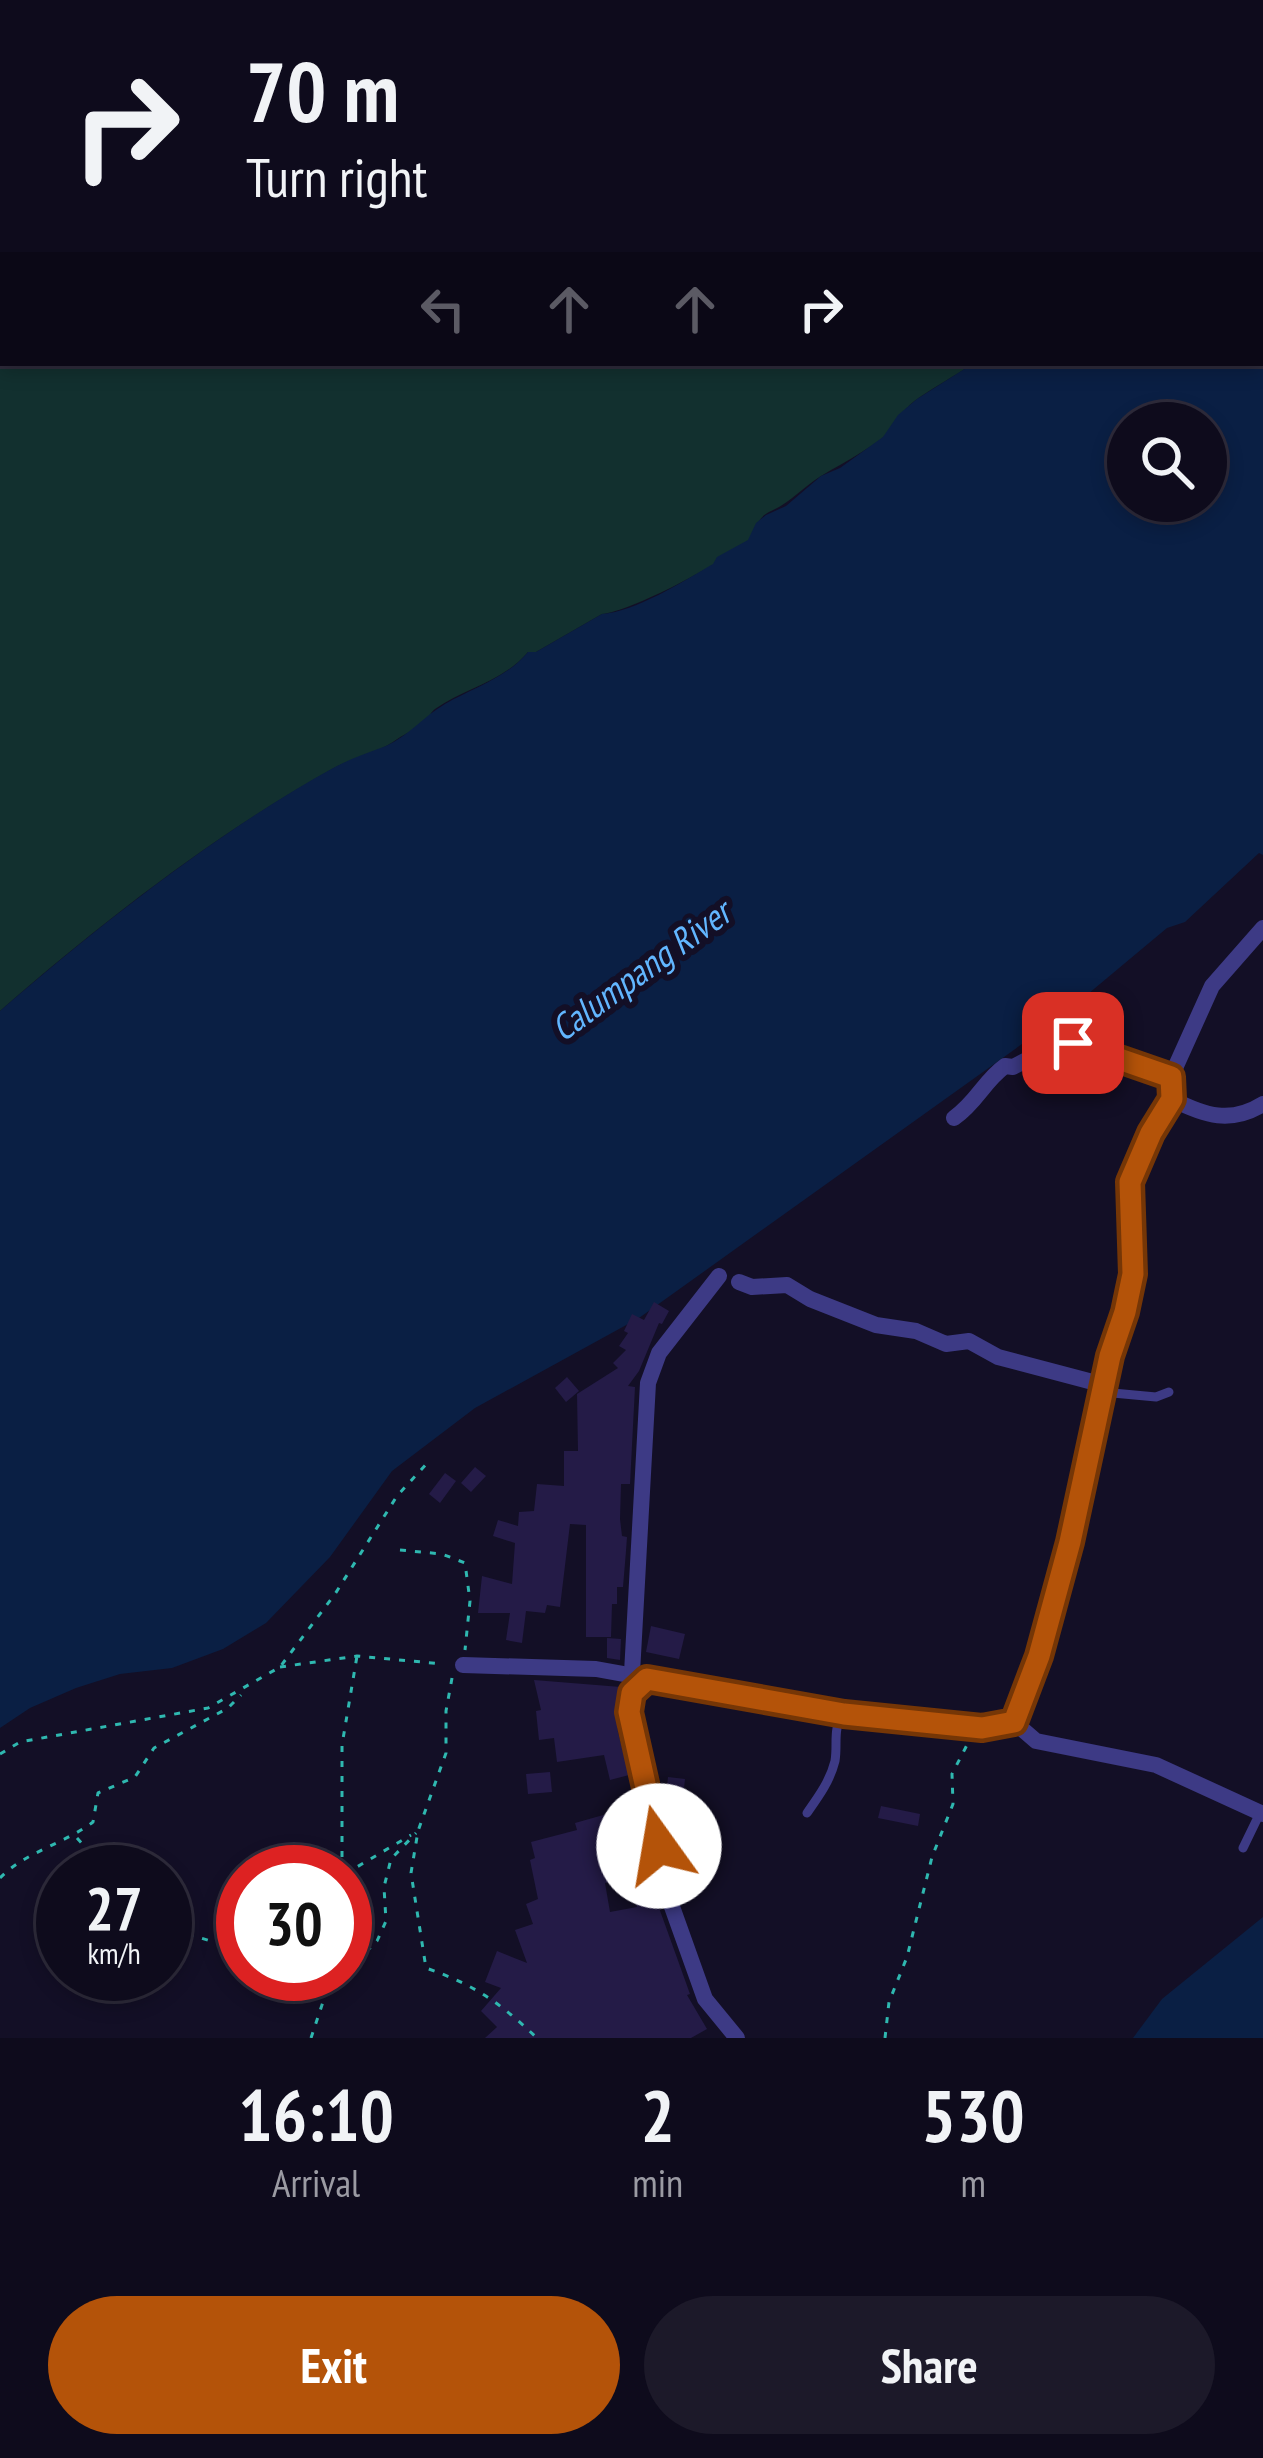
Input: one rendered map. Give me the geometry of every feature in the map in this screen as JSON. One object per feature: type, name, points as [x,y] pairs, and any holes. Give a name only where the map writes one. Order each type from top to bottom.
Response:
[{"type":"street","points":[[1014,1722],[1039,1656],[1070,1542],[1133,1274],[1130,1182],[1172,1099],[1171,1077],[1212,986],[1263,928]]},
{"type":"street","points":[[954,1118],[979,1098],[993,1075],[1005,1066],[1061,1042],[1171,1077]]},
{"type":"street","points":[[1172,1099],[1226,1118],[1237,1118],[1263,1104]]},
{"type":"street","points":[[719,1276],[659,1353],[648,1383],[640,1676],[629,1712],[659,1846],[661,1876],[706,1999],[737,2038]]},
{"type":"street","points":[[740,1282],[752,1287],[787,1285],[876,1325],[916,1331],[946,1344],[969,1341],[998,1357],[1103,1388]]},
{"type":"street","points":[[463,1665],[640,1676],[844,1714],[982,1728],[1014,1722]]},
{"type":"street","points":[[1014,1722],[1036,1741],[1156,1765],[1262,1814]]},
{"type":"lane","points":[[1103,1388],[1156,1397],[1169,1392]]},
{"type":"lane","points":[[807,1813],[831,1771],[836,1729],[844,1714]]},
{"type":"lane","points":[[1243,1848],[1262,1814]]},
{"type":"lane","points":[[659,1846],[700,1841]]},
{"type":"path","points":[[0,1754],[20,1742],[208,1708],[280,1667],[335,1594],[397,1496],[430,1460]]},
{"type":"path","points":[[400,1550],[442,1554],[465,1563],[470,1601],[463,1665],[452,1675],[446,1712],[446,1753],[418,1831],[411,1873],[426,1968],[466,1982],[495,1999],[537,2038]]},
{"type":"path","points":[[280,1667],[357,1656],[463,1665]]},
{"type":"path","points":[[344,1845],[342,1745],[357,1656]]},
{"type":"path","points":[[0,1878],[11,1866],[75,1836],[93,1822],[98,1793],[135,1777],[154,1748],[228,1708],[245,1690]]},
{"type":"path","points":[[885,2038],[889,2002],[907,1957],[932,1857],[953,1804],[952,1774],[964,1748],[982,1728]]},
{"type":"path","points":[[372,1857],[418,1831]]},
{"type":"path","points":[[372,1946],[386,1921],[384,1887],[391,1858],[418,1831]]},
{"type":"path","points":[[75,1836],[83,1845]]},
{"type":"path","points":[[310,2038],[323,2001]]},
{"type":"green space","points":[[0,366],[969,366],[912,403],[877,442],[764,515],[737,550],[678,584],[602,614],[536,652],[528,652],[508,670],[435,709],[420,726],[387,746],[341,764],[246,821],[78,945],[0,1011]]},
{"type":"water","name":"Calumpang River","points":[[969,366],[1263,366],[1263,855],[1259,853],[1185,922],[1167,928],[1064,1014],[639,1318],[475,1408],[392,1471],[330,1557],[266,1623],[223,1649],[172,1668],[120,1674],[76,1688],[30,1708],[0,1728],[0,1011],[162,880],[248,820],[341,764],[394,742],[445,704],[511,668],[528,652],[536,652],[602,614],[644,602],[713,564],[748,540],[766,515],[786,506],[821,476],[883,437],[898,415]]},
{"type":"water","points":[[1263,1917],[1263,2038],[1133,2038],[1162,1999]]},
{"type":"building","points":[[654,1302],[669,1311],[628,1386],[635,1387],[630,1484],[621,1484],[620,1519],[622,1536],[627,1537],[623,1587],[617,1587],[617,1604],[612,1604],[611,1637],[586,1637],[586,1525],[570,1524],[560,1607],[547,1605],[545,1613],[526,1611],[522,1643],[506,1640],[510,1613],[478,1613],[482,1576],[512,1584],[515,1543],[493,1536],[498,1520],[518,1526],[519,1512],[534,1511],[537,1484],[564,1486],[564,1451],[578,1451],[577,1394],[618,1368],[613,1363],[626,1350],[619,1346],[632,1314],[644,1320]]},
{"type":"building","points":[[567,1377],[579,1391],[566,1402],[555,1388]]},
{"type":"building","points":[[475,1467],[486,1476],[471,1492],[461,1483]]},
{"type":"building","points":[[445,1473],[456,1481],[440,1503],[429,1494]]},
{"type":"building","points":[[651,1626],[685,1634],[679,1659],[646,1652]]},
{"type":"building","points":[[607,1638],[621,1639],[620,1660],[607,1658]]},
{"type":"building","points":[[534,1680],[621,1687],[618,1732],[629,1775],[610,1780],[604,1755],[557,1762],[554,1738],[539,1740],[536,1711],[541,1710]]},
{"type":"building","points":[[550,1772],[552,1792],[528,1794],[526,1774]]},
{"type":"building","points":[[668,1777],[685,1779],[683,1798],[666,1796]]},
{"type":"building","points":[[881,1806],[920,1814],[918,1826],[878,1818]]},
{"type":"building","points":[[614,1812],[620,1841],[644,1836],[649,1880],[687,1995],[707,2029],[691,2038],[485,2038],[497,2027],[481,2011],[501,1988],[485,1982],[497,1951],[527,1963],[515,1930],[533,1924],[526,1904],[538,1899],[531,1842],[577,1830],[575,1823]],"holes":[[[638,1877],[644,1901],[610,1912],[605,1883]]]},
{"type":"route","points":[[659,1846],[629,1712],[632,1693],[647,1679],[844,1714],[982,1728],[1014,1722],[1039,1656],[1070,1542],[1110,1356],[1125,1312],[1133,1274],[1130,1182],[1172,1099],[1171,1077],[1073,1043]]}]
